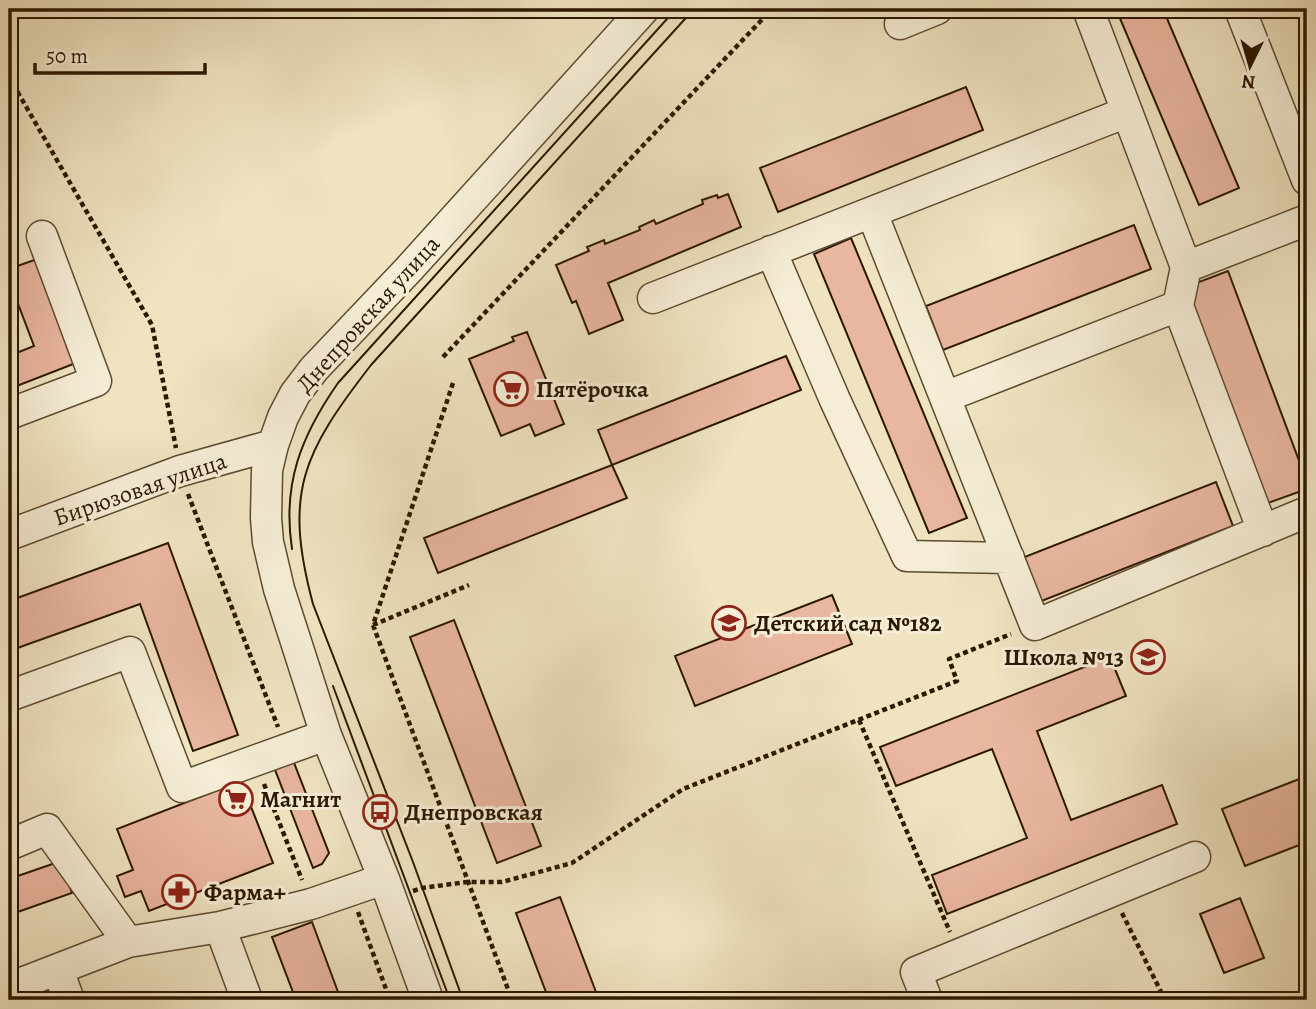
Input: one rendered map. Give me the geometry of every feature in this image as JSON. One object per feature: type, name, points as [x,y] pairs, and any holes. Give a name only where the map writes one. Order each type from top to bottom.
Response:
[{"type":"street","name":"Днепровская улица","points":[[428,1000],[387,887],[326,735],[279,589],[268,542],[267,470],[283,417],[295,394],[314,369],[409,269],[644,9]]},
{"type":"street","points":[[900,24],[937,9]]},
{"type":"street","points":[[1088,9],[1186,267],[1178,306],[1263,531]]},
{"type":"street","points":[[1240,9],[1299,133],[1307,180]]},
{"type":"street","points":[[653,298],[1127,112]]},
{"type":"street","points":[[872,213],[1035,625],[1307,512]]},
{"type":"street","points":[[1186,267],[1307,220]]},
{"type":"street","points":[[9,414],[96,380],[43,236]]},
{"type":"street","points":[[771,251],[835,400],[907,556],[1009,558]]},
{"type":"street","points":[[945,397],[1178,306]]},
{"type":"street","name":"Бирюзовая улица","points":[[9,535],[180,471],[273,445]]},
{"type":"street","points":[[9,696],[130,652],[182,787],[326,735]]},
{"type":"street","points":[[9,845],[47,830],[128,942]]},
{"type":"street","points":[[927,1000],[916,972],[1195,857]]},
{"type":"street","points":[[9,988],[128,942],[220,928],[351,891],[387,887]]},
{"type":"street","points":[[220,928],[247,1000]]},
{"type":"street","points":[[58,970],[69,1000]]},
{"type":"path","points":[[443,357],[772,9]]},
{"type":"path","points":[[9,77],[152,325],[180,471],[285,748]]},
{"type":"path","points":[[453,383],[373,625],[512,1000]]},
{"type":"path","points":[[373,625],[469,584]]},
{"type":"path","points":[[387,887],[502,882],[572,863],[683,789],[957,681],[949,659],[1035,625]]},
{"type":"path","points":[[859,720],[960,955]]},
{"type":"path","points":[[254,760],[311,904]]},
{"type":"path","points":[[1110,890],[1165,1000]]},
{"type":"path","points":[[351,891],[390,1000]]},
{"type":"building","points":[[1116,9],[1163,9],[1239,188],[1199,205]]},
{"type":"building","points":[[966,87],[983,130],[778,212],[760,168]]},
{"type":"building","points":[[728,194],[741,227],[608,283],[623,320],[589,334],[576,301],[572,303],[556,265],[589,251],[587,247],[604,240],[605,244],[640,230],[639,227],[654,220],[656,224],[703,204],[702,200]]},
{"type":"building","points":[[1134,225],[1151,269],[943,350],[926,306]]},
{"type":"building","points":[[851,238],[967,518],[929,533],[814,254]]},
{"type":"building","points":[[37,259],[76,363],[9,389],[9,356],[34,346],[9,280],[9,269]]},
{"type":"building","points":[[1228,271],[1307,482],[1307,489],[1265,504],[1183,288]]},
{"type":"building","points":[[527,332],[564,424],[535,436],[530,424],[501,436],[469,359],[514,341],[512,337]]},
{"type":"building","points":[[786,356],[801,390],[612,465],[598,430]]},
{"type":"building","points":[[612,465],[627,498],[438,573],[424,538]]},
{"type":"building","points":[[1216,482],[1233,526],[1039,602],[1022,558]]},
{"type":"building","points":[[168,543],[238,735],[193,751],[140,604],[9,651],[9,601]]},
{"type":"building","points":[[832,595],[852,644],[695,706],[675,656]]},
{"type":"building","points":[[454,620],[541,846],[497,863],[410,637]]},
{"type":"building","points":[[1110,657],[1126,696],[1037,731],[1071,820],[1162,785],[1177,824],[947,914],[932,875],[1027,838],[992,749],[896,786],[880,747]]},
{"type":"building","points":[[291,755],[329,853],[322,864],[313,868],[272,762]]},
{"type":"building","points":[[1307,776],[1307,842],[1245,866],[1222,809]]},
{"type":"building","points":[[241,781],[273,863],[149,911],[141,891],[125,897],[117,876],[133,870],[117,829]]},
{"type":"building","points":[[61,861],[72,893],[9,915],[9,879]]},
{"type":"building","points":[[560,897],[599,1000],[549,1000],[516,913]]},
{"type":"building","points":[[1240,898],[1264,958],[1224,973],[1200,914]]},
{"type":"building","points":[[312,922],[341,1000],[296,1000],[272,937]]},
{"type":"tram line","points":[[292,549],[290,503],[297,461],[314,422],[338,383],[676,9]]},
{"type":"tram line","points":[[463,1000],[413,862],[313,604],[300,532],[300,502],[305,476],[329,424],[371,365],[694,9]]},
{"type":"tram line","points":[[333,686],[450,1000]]},
{"type":"place","name":"Пятёрочка","points":[[511,389]]},
{"type":"place","name":"Детский сад №182","points":[[729,623]]},
{"type":"place","name":"Школа №13","points":[[1148,657]]},
{"type":"place","name":"Магнит","points":[[236,799]]},
{"type":"place","name":"Днепровская","points":[[380,812]]},
{"type":"place","name":"Фарма+","points":[[179,892]]}]
